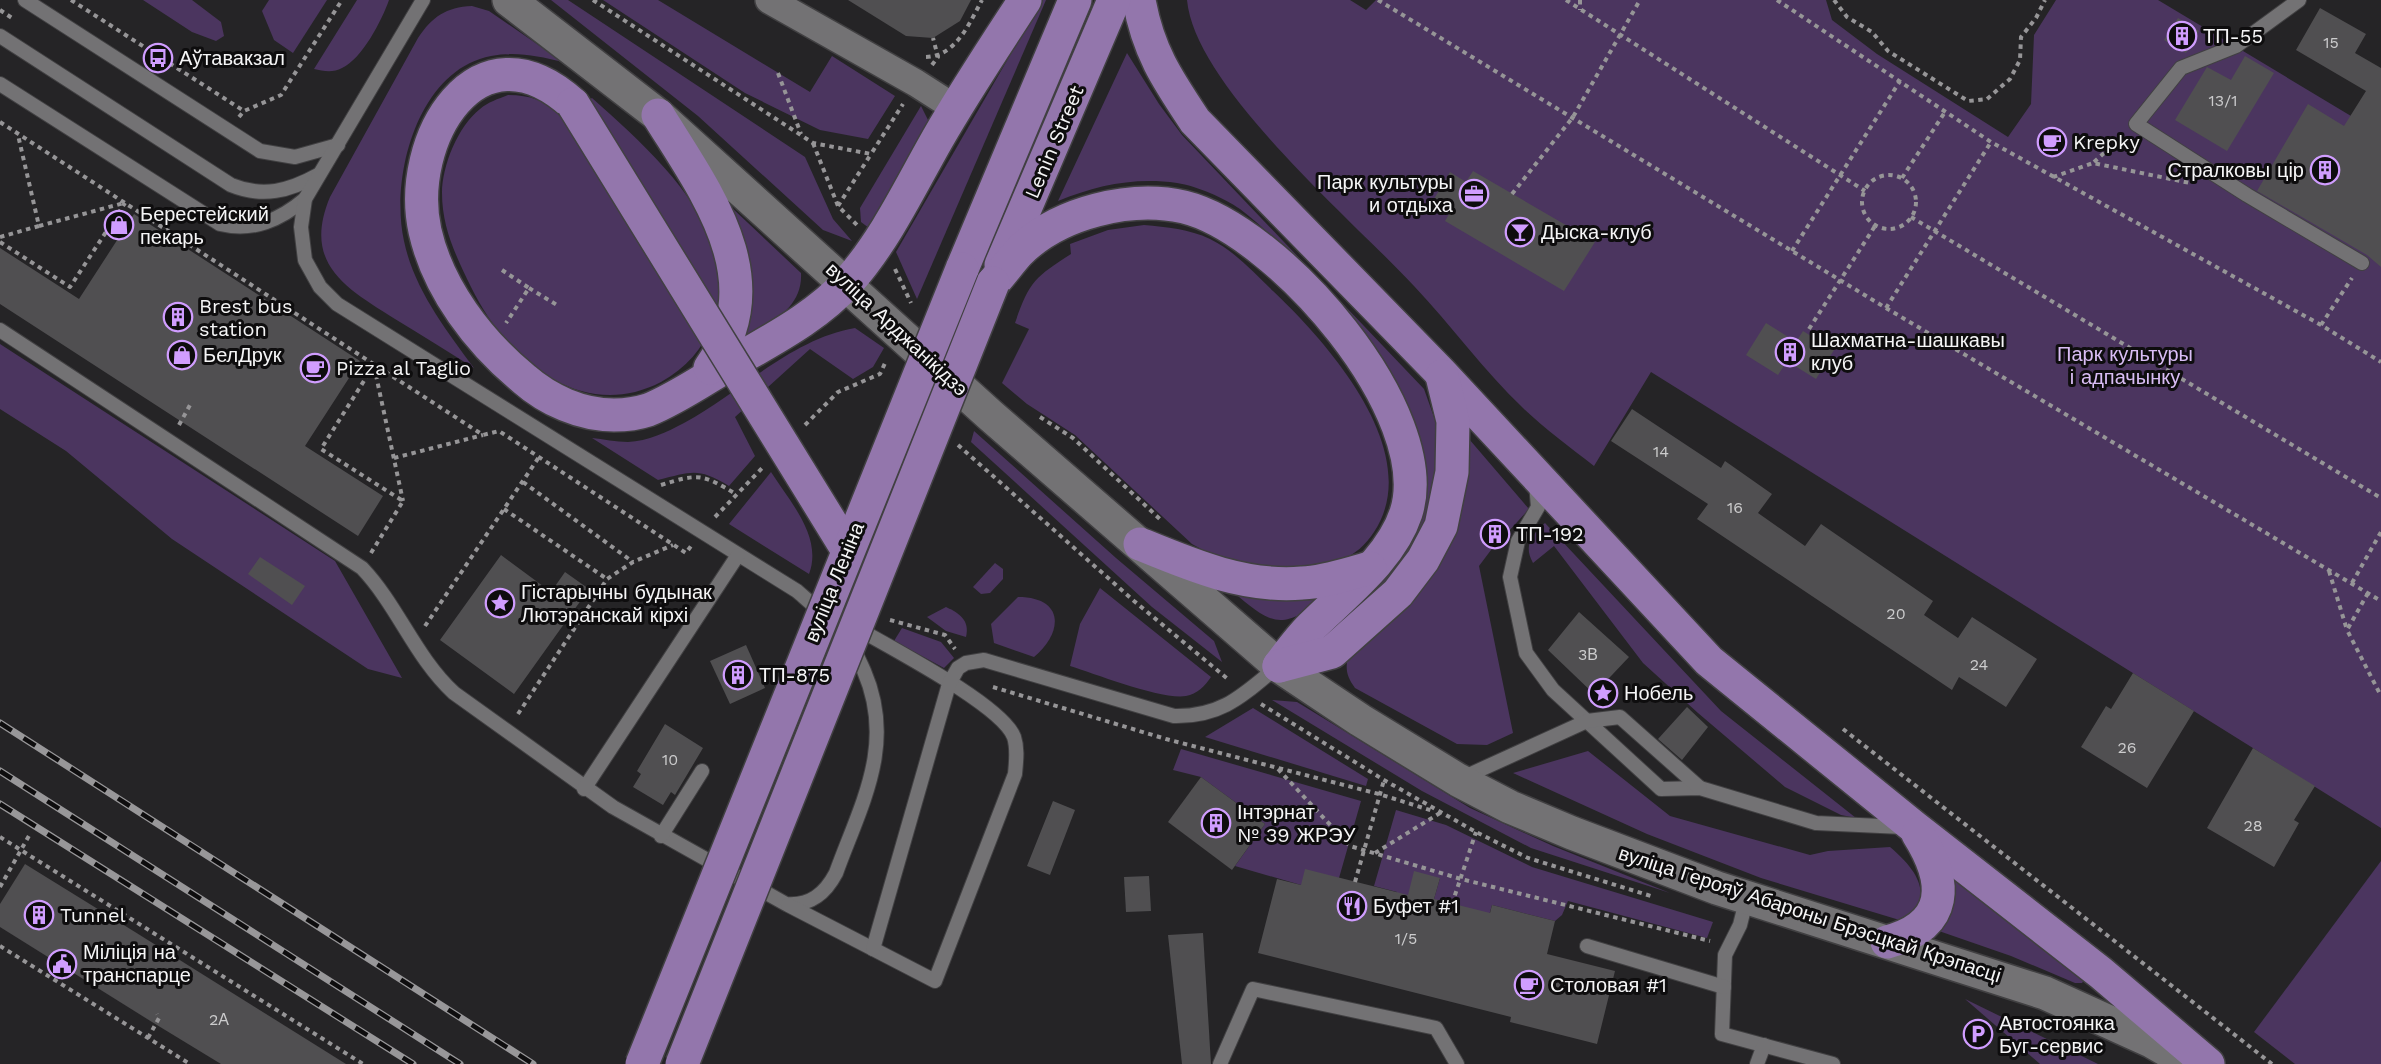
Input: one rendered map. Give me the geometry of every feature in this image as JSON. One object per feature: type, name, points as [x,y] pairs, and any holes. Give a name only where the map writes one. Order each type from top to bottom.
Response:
[{"type":"main road","name":"вуліца Арджанікідзэ","points":[[509,0],[658,115],[847,283],[990,415],[1279,666]]},
{"type":"main road","points":[[847,549],[573,104],[542,81],[524,75],[506,74],[485,79],[453,102],[434,141],[424,173],[421,210],[429,248],[465,317],[491,349],[534,388],[560,403],[590,412],[615,415],[645,411],[700,381],[796,325],[847,283],[877,245],[956,108],[1025,0]]},
{"type":"main road","name":"Lenin Street","points":[[962,268],[1076,0]]},
{"type":"main road","name":"Lenin Street","points":[[993,283],[1114,0]]},
{"type":"main road","points":[[1139,0],[1144,32],[1163,73],[1195,121],[1440,372],[1709,661],[1914,827],[2101,973],[2208,1064]]},
{"type":"main road","points":[[658,115],[718,217],[734,255],[736,293],[730,325],[719,356],[700,381]]},
{"type":"main road","points":[[993,283],[1021,251],[1050,230],[1080,216],[1114,206],[1149,202],[1185,207],[1220,222],[1257,246],[1299,284],[1353,342],[1374,376],[1403,436],[1412,482],[1406,514],[1392,540],[1370,568],[1309,629],[1279,666]]},
{"type":"main road","name":"вуліца Леніна","points":[[642,1064],[847,549],[962,268]]},
{"type":"main road","name":"вуліца Леніна","points":[[682,1064],[993,283]]},
{"type":"main road","points":[[1279,666],[1332,652],[1398,593],[1423,560],[1441,525],[1452,472],[1453,422],[1440,372]]},
{"type":"main road","points":[[1140,544],[1192,566],[1268,583],[1302,583],[1370,568]]},
{"type":"main road","name":"вуліца Герояў Абароны Брэсцкай Крэпасці","points":[[1279,666],[1458,780],[1510,807],[1572,833],[1747,897],[2045,993],[2151,1041],[2191,1064]]},
{"type":"main road","points":[[1887,942],[1908,936],[1926,923],[1936,909],[1938,889],[1935,873],[1929,852],[1914,827]]},
{"type":"street","points":[[769,0],[839,41],[916,70],[956,108]]},
{"type":"lane","points":[[25,0],[260,151],[295,157],[338,145]]},
{"type":"lane","points":[[0,84],[220,224],[232,226],[261,224],[286,214],[305,199],[423,0]]},
{"type":"lane","points":[[2299,0],[2236,46],[2181,68],[2136,124],[2247,195],[2362,263]]},
{"type":"lane","points":[[0,36],[231,185],[253,192],[267,193],[290,189],[320,174]]},
{"type":"lane","points":[[0,330],[362,568],[375,582],[400,624],[439,679],[584,789],[661,836],[935,981],[1015,774],[1017,755],[1014,738],[1005,723],[949,684],[702,533],[337,304],[320,287],[305,260],[301,227],[305,199]]},
{"type":"lane","points":[[1533,473],[1538,507],[1518,541],[1510,577],[1526,653],[1553,690],[1661,789],[1700,788],[1816,823],[1914,827]]},
{"type":"lane","points":[[584,789],[738,555]]},
{"type":"lane","points":[[786,904],[809,902],[829,886],[872,776],[878,748],[878,720],[872,690],[861,664],[846,637],[797,591]]},
{"type":"lane","points":[[873,949],[949,684],[958,668],[966,663],[984,660],[1174,716],[1202,716],[1235,702],[1279,666]]},
{"type":"lane","points":[[1458,780],[1587,721],[1620,717],[1700,788]]},
{"type":"lane","points":[[661,836],[702,771]]},
{"type":"lane","points":[[1747,897],[1740,924],[1725,955],[1722,1034],[1833,1064]]},
{"type":"lane","points":[[1587,946],[1724,987]]},
{"type":"lane","points":[[1220,1064],[1253,989],[1436,1028],[1457,1064]]},
{"type":"lane","points":[[1757,1064],[1764,1045]]},
{"type":"path","points":[[71,0],[244,111],[281,96],[342,0]]},
{"type":"path","points":[[593,0],[813,143],[871,154]]},
{"type":"path","points":[[838,207],[871,154],[916,70],[938,57],[961,38],[982,0]]},
{"type":"path","points":[[1378,0],[1840,281],[2381,601]]},
{"type":"path","points":[[1566,0],[1619,36],[1865,191]]},
{"type":"path","points":[[1580,0],[1581,10]]},
{"type":"path","points":[[1512,194],[1573,117],[1640,0]]},
{"type":"path","points":[[1777,0],[1991,142],[2320,325],[2381,362]]},
{"type":"path","points":[[1834,0],[1846,17],[1872,32],[1888,51],[1968,101],[1988,99],[2010,79],[2020,60],[2022,37],[2036,18],[2045,0]]},
{"type":"path","points":[[778,73],[801,136]]},
{"type":"path","points":[[1792,251],[1900,81]]},
{"type":"path","points":[[1902,178],[1945,112]]},
{"type":"path","points":[[0,122],[483,435]]},
{"type":"path","points":[[2053,177],[2093,163],[2136,124]]},
{"type":"path","points":[[17,134],[39,226]]},
{"type":"path","points":[[1886,308],[1991,142]]},
{"type":"path","points":[[2093,163],[2192,184]]},
{"type":"path","points":[[1885,175],[1902,178],[1914,191],[1916,209],[1906,224],[1892,230],[1875,226],[1864,215],[1862,207],[1869,183],[1876,177],[1885,175]]},
{"type":"path","points":[[0,237],[125,202]]},
{"type":"path","points":[[0,242],[70,287],[125,202]]},
{"type":"path","points":[[165,228],[175,213]]},
{"type":"path","points":[[1911,217],[2381,498]]},
{"type":"path","points":[[1809,329],[1875,226]]},
{"type":"path","points":[[2320,325],[2362,263]]},
{"type":"path","points":[[502,270],[557,306]]},
{"type":"path","points":[[503,327],[529,288]]},
{"type":"path","points":[[373,550],[403,501],[374,365]]},
{"type":"path","points":[[374,365],[321,449],[403,501]]},
{"type":"path","points":[[799,431],[838,392],[880,374]]},
{"type":"path","points":[[1035,414],[1073,438],[1165,524]]},
{"type":"path","points":[[394,458],[499,431],[686,553],[736,494],[767,463]]},
{"type":"path","points":[[419,634],[539,458]]},
{"type":"path","points":[[657,486],[690,476],[708,478],[736,494]]},
{"type":"path","points":[[523,482],[633,562]]},
{"type":"path","points":[[504,509],[607,579]]},
{"type":"path","points":[[2352,583],[2381,532]]},
{"type":"path","points":[[518,714],[607,579],[633,562],[673,545]]},
{"type":"path","points":[[2329,569],[2347,630],[2381,696]]},
{"type":"path","points":[[2347,630],[2368,593]]},
{"type":"path","points":[[1840,726],[2272,1064]]},
{"type":"path","points":[[1277,767],[1350,846],[1461,879],[1709,942],[1712,934]]},
{"type":"path","points":[[1355,882],[1384,780]]},
{"type":"path","points":[[1452,904],[1476,832]]},
{"type":"path","points":[[0,887],[30,834]]},
{"type":"path","points":[[0,837],[363,1064]]},
{"type":"path","points":[[0,946],[190,1064]]},
{"type":"path","points":[[148,1038],[159,1018],[157,1014]]},
{"type":"green space","points":[[143,0],[192,0],[221,22],[224,36],[216,41],[192,32]]},
{"type":"green space","points":[[269,0],[327,0],[293,53],[274,40],[262,11]]},
{"type":"green space","points":[[357,0],[389,0],[382,18],[357,56],[335,71],[314,69]]},
{"type":"green space","points":[[551,0],[568,0],[805,157],[833,219],[852,241],[823,230],[698,116]]},
{"type":"green space","points":[[603,0],[658,0],[810,92],[832,56],[895,96],[868,139],[820,130],[745,93]]},
{"type":"green space","points":[[1042,0],[1046,0],[917,299],[896,252]]},
{"type":"green space","name":"Парк культуры і адпачынку","points":[[1187,0],[1350,0],[1366,10],[1376,0],[1826,0],[1832,20],[1877,54],[2008,137],[2031,104],[2034,35],[2056,0],[2158,0],[2381,134],[2381,828],[1651,372],[1594,466],[1540,423],[1509,394],[1414,286],[1317,189],[1246,111],[1217,72],[1197,35]]},
{"type":"green space","points":[[472,6],[489,11],[563,62],[536,56],[509,54],[491,56],[465,65],[444,82],[427,104],[414,130],[401,187],[404,241],[415,276],[423,292],[474,368],[360,296],[334,271],[325,257],[321,240],[323,220],[330,197],[418,38],[440,14],[455,8]]},
{"type":"green space","points":[[1127,53],[1159,104],[1182,135],[1424,389],[1435,420],[1439,457],[1430,526],[1392,585],[1316,643],[1375,588],[1401,558],[1411,541],[1419,523],[1426,486],[1416,429],[1387,364],[1371,342],[1273,238],[1234,205],[1193,187],[1161,181],[1116,184],[1058,201]]},
{"type":"green space","points":[[508,95],[537,100],[563,114],[592,98],[664,167],[694,207],[706,228],[716,251],[720,268],[720,296],[716,314],[709,332],[693,357],[661,382],[631,393],[602,395],[574,389],[548,376],[525,359],[504,337],[486,313],[471,287],[455,253],[444,218],[442,193],[445,171],[458,136],[472,116],[486,104]]},
{"type":"green space","points":[[921,106],[933,130],[873,231],[861,222],[860,208]]},
{"type":"green space","points":[[731,207],[801,273],[800,286],[790,306],[773,322],[742,342],[749,304],[751,273],[745,242]]},
{"type":"green space","points":[[1144,225],[1194,233],[1210,239],[1236,256],[1319,339],[1343,369],[1364,401],[1379,435],[1388,468],[1387,501],[1374,532],[1367,542],[1350,556],[1320,566],[1282,567],[1242,563],[1204,551],[1192,544],[1075,435],[1027,404],[1002,383],[1029,329],[1015,323],[1029,289],[1041,275],[1071,254],[1070,244],[1108,230]]},
{"type":"green space","points":[[855,328],[884,348],[873,367],[853,379],[810,349],[735,417],[755,456],[729,486],[709,476],[694,473],[658,480],[592,438],[628,442],[664,433],[705,410],[809,343]]},
{"type":"green space","points":[[0,344],[335,561],[402,678],[368,669],[172,539],[66,451],[0,409]]},
{"type":"green space","points":[[974,431],[1116,558],[1214,641],[1222,662],[1152,607],[971,442]]},
{"type":"green space","points":[[1463,432],[1529,509],[1508,532],[1497,521],[1483,535],[1494,546],[1479,566],[1513,733],[1487,745],[1457,744],[1355,688],[1348,677],[1347,670],[1348,657],[1414,597]]},
{"type":"green space","points":[[771,472],[795,508],[808,533],[812,547],[809,574],[729,524]]},
{"type":"green space","points":[[1545,523],[1721,711],[1856,818],[1841,815],[1785,787],[1698,713],[1643,663],[1554,546],[1533,563],[1529,551],[1530,541]]},
{"type":"green space","points":[[995,563],[1003,569],[1003,579],[990,593],[981,594],[973,587]]},
{"type":"green space","points":[[1100,588],[1211,677],[1206,683],[1190,695],[1175,696],[1145,690],[1070,666],[1080,624]]},
{"type":"green space","points":[[1232,591],[1329,598],[1300,615],[1279,620],[1259,613]]},
{"type":"green space","points":[[1018,597],[1044,603],[1051,609],[1054,618],[1051,637],[1034,657],[994,643],[991,624]]},
{"type":"green space","points":[[946,607],[965,622],[966,637],[946,631],[927,617]]},
{"type":"green space","points":[[902,628],[941,642],[954,658],[944,668],[894,641]]},
{"type":"green space","points":[[1272,700],[1297,702],[1470,808],[1553,846],[1670,893],[1531,848],[1422,791]]},
{"type":"green space","points":[[1253,708],[1368,779],[1366,786],[1205,737]]},
{"type":"green space","points":[[1181,749],[1361,801],[1339,878],[1301,885],[1235,866],[1265,824],[1201,777],[1173,770]]},
{"type":"green space","points":[[1588,751],[1670,816],[1810,855],[1828,851],[1890,847],[1907,864],[1919,882],[1920,902],[1906,922],[1761,878],[1647,834],[1513,773]]},
{"type":"green space","points":[[1396,810],[1446,825],[1532,867],[1713,922],[1707,938],[1568,901],[1562,915],[1555,921],[1492,905],[1486,926],[1434,899],[1440,878],[1406,904],[1396,902],[1397,892],[1374,886]]},
{"type":"green space","points":[[2381,861],[2381,1064],[2295,1064],[2254,1032]]},
{"type":"green space","points":[[1945,870],[2085,979],[2082,983],[2075,983],[2011,956],[1936,930]]},
{"type":"green space","points":[[1965,999],[2098,1064],[2040,1064]]},
{"type":"building","points":[[848,0],[971,0],[960,21],[933,38],[906,36]]},
{"type":"building","name":"Стралковы цір","points":[[2320,8],[2366,34],[2355,53],[2381,68],[2381,267],[2367,255],[2257,191],[2308,104],[2344,126],[2366,91],[2296,50]]},
{"type":"building","name":"ТП-55","points":[[2178,18],[2199,31],[2186,53],[2164,40]]},
{"type":"building","points":[[2245,56],[2274,73],[2227,151],[2175,120],[2207,67],[2231,80]]},
{"type":"building","name":"Дыска-клуб","points":[[1473,171],[1595,242],[1564,291],[1445,221],[1452,209],[1434,199],[1450,172],[1466,182]]},
{"type":"building","points":[[134,214],[360,361],[305,446],[383,496],[358,536],[0,304],[0,248],[79,299]]},
{"type":"building","name":"Шахматна-шашкавы клуб","points":[[1766,323],[1796,342],[1803,331],[1834,350],[1816,379],[1787,361],[1778,375],[1746,355]]},
{"type":"building","points":[[1632,409],[1721,468],[1725,461],[1772,494],[1758,513],[1805,546],[1821,524],[1933,601],[1924,615],[1958,638],[1972,617],[2037,659],[2006,707],[1959,677],[1952,690],[1697,519],[1708,504],[1611,441]]},
{"type":"building","points":[[501,555],[551,592],[565,572],[589,589],[514,694],[440,640]]},
{"type":"building","points":[[260,557],[305,586],[292,605],[248,574]]},
{"type":"building","points":[[1579,612],[1629,657],[1594,694],[1548,650]]},
{"type":"building","name":"ТП-875","points":[[746,645],[765,688],[730,704],[710,661]]},
{"type":"building","points":[[2133,673],[2194,711],[2147,788],[2081,747],[2106,706],[2111,709]]},
{"type":"building","points":[[1687,707],[1708,727],[1682,760],[1658,739]]},
{"type":"building","points":[[665,724],[703,748],[675,795],[671,792],[663,805],[633,787],[641,774],[637,771]]},
{"type":"building","points":[[2253,748],[2315,786],[2294,820],[2299,823],[2274,867],[2207,828]]},
{"type":"building","name":"Інтэрнат № 39 ЖРЭУ","points":[[1201,777],[1265,824],[1232,870],[1168,822]]},
{"type":"building","points":[[1053,801],[1075,810],[1050,875],[1027,866]]},
{"type":"building","points":[[25,864],[346,1064],[221,1064],[152,1022],[0,927],[0,904]]},
{"type":"building","points":[[1305,869],[1408,895],[1414,871],[1440,878],[1434,899],[1490,913],[1492,905],[1555,921],[1547,954],[1615,971],[1597,1044],[1510,1022],[1511,1017],[1258,953],[1277,879],[1301,885]]},
{"type":"building","points":[[1149,876],[1151,911],[1126,912],[1124,877]]},
{"type":"building","points":[[1203,933],[1211,1064],[1182,1064],[1168,935]]},
{"type":"railway","points":[[0,723],[533,1064]]},
{"type":"railway","points":[[0,771],[460,1064]]},
{"type":"railway","points":[[0,804],[413,1064]]},
{"type":"place","name":"ТП-55","points":[[2182,36]]},
{"type":"place","name":"Аўтавакзал","points":[[158,58]]},
{"type":"place","name":"Krepky","points":[[2052,142]]},
{"type":"place","name":"Стралковы цір","points":[[2325,170]]},
{"type":"place","name":"Парк культуры и отдыха","points":[[1474,194]]},
{"type":"place","name":"Берестейский пекарь","points":[[119,225]]},
{"type":"place","name":"Дыска-клуб","points":[[1520,232]]},
{"type":"place","name":"Brest bus station","points":[[178,317]]},
{"type":"place","name":"Шахматна-шашкавы клуб","points":[[1790,352]]},
{"type":"place","name":"БелДрук","points":[[182,355]]},
{"type":"place","name":"Pizza al Taglio","points":[[315,368]]},
{"type":"place","name":"ТП-192","points":[[1495,534]]},
{"type":"place","name":"Гістарычны будынак Лютэранскай кірхі","points":[[500,603]]},
{"type":"place","name":"ТП-875","points":[[738,675]]},
{"type":"place","name":"Нобель","points":[[1603,693]]},
{"type":"place","name":"Інтэрнат № 39 ЖРЭУ","points":[[1216,823]]},
{"type":"place","name":"Буфет #1","points":[[1352,906]]},
{"type":"place","name":"Tunnel","points":[[39,915]]},
{"type":"place","name":"Міліція на транспарце","points":[[62,964]]},
{"type":"place","name":"Столовая #1","points":[[1529,985]]},
{"type":"place","name":"Автостоянка Буг-сервис","points":[[1978,1034]]}]
